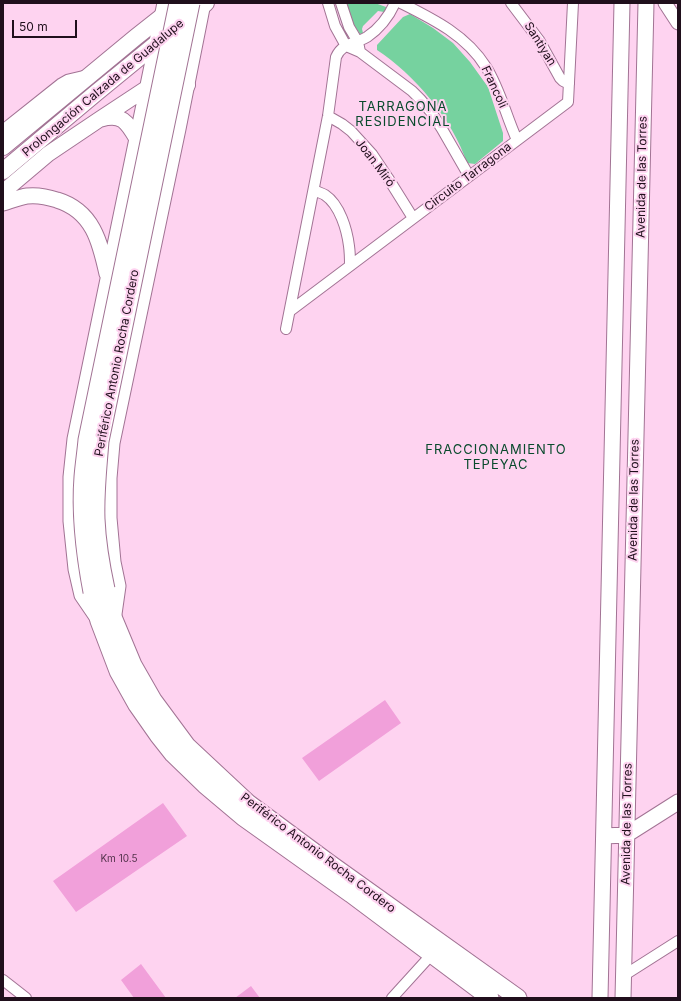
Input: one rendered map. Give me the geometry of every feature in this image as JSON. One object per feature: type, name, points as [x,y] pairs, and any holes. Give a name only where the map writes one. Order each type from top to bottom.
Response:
[{"type":"highway","name":"Periférico Antonio Rocha Cordero","points":[[179,3],[87,440],[83,477],[82,520],[88,567],[99,591],[118,671],[133,698],[158,735],[173,754],[205,785],[243,817],[351,894],[490,998]]},
{"type":"highway","name":"Periférico Antonio Rocha Cordero","points":[[99,591],[101,565],[96,519],[96,478],[100,441],[200,4]]},
{"type":"highway","name":"Periférico Antonio Rocha Cordero","points":[[106,619],[153,700],[187,746],[248,803],[329,863],[518,998]]},
{"type":"main road","name":"Prolongación Calzada de Guadalupe","points":[[3,146],[136,37],[163,10],[179,3]]},
{"type":"main road","name":"Avenida de las Torres","points":[[600,998],[619,84],[622,3]]},
{"type":"main road","name":"Avenida de las Torres","points":[[623,998],[646,3]]},
{"type":"main road","name":"Prolongación Calzada de Guadalupe","points":[[3,171],[156,44],[200,4]]},
{"type":"main road","points":[[163,10],[75,439],[71,477],[71,521],[77,576],[82,595],[106,619],[118,586],[113,562],[109,518],[109,478],[112,443],[187,85],[200,4]]},
{"type":"main road","points":[[136,37],[156,44],[171,57],[187,85]]},
{"type":"main road","name":"Prolongación Calzada de Guadalupe","points":[[3,133],[62,86],[69,82],[86,78]]},
{"type":"main road","points":[[619,84],[644,86]]},
{"type":"main road","points":[[3,192],[48,154],[147,88]]},
{"type":"main road","points":[[141,118],[148,105],[154,103],[165,104],[174,112],[178,129]]},
{"type":"main road","points":[[100,119],[110,116],[122,119],[130,126],[137,139]]},
{"type":"main road","points":[[3,203],[27,196],[49,197],[67,203],[80,212],[90,222],[97,237],[103,255],[108,280]]},
{"type":"main road","points":[[604,836],[626,835],[678,802]]},
{"type":"main road","points":[[601,976],[623,976]]},
{"type":"street","points":[[330,3],[333,20],[346,46],[360,52],[412,91],[420,99],[442,129],[469,176]]},
{"type":"street","points":[[341,3],[349,27],[358,42],[360,52]]},
{"type":"street","points":[[286,329],[328,116],[336,57],[346,46],[358,42],[372,33],[386,20],[395,3]]},
{"type":"street","name":"Francoli","points":[[401,3],[438,22],[456,34],[472,49],[486,66],[494,82],[517,140]]},
{"type":"street","name":"Santiyan","points":[[511,3],[539,40],[563,81],[569,84]]},
{"type":"street","name":"Circuito Tarragona","points":[[290,311],[568,102],[573,3]]},
{"type":"street","points":[[665,3],[678,23]]},
{"type":"street","points":[[339,32],[349,27]]},
{"type":"street","name":"Joan Miró","points":[[328,116],[351,131],[372,154],[413,218]]},
{"type":"street","points":[[314,190],[326,196],[335,205],[342,218],[349,246],[350,266]]},
{"type":"street","points":[[623,976],[678,941]]},
{"type":"street","points":[[392,998],[432,954]]},
{"type":"street","points":[[3,980],[26,998]]},
{"type":"green space","points":[[345,3],[375,3],[386,7],[386,11],[378,11],[363,26],[363,33],[360,34],[352,22]]},
{"type":"green space","points":[[410,14],[433,28],[453,43],[470,62],[488,87],[503,133],[503,141],[475,164],[467,163],[461,147],[452,131],[431,99],[405,72],[377,50],[377,45],[403,17]]},
{"type":"building","points":[[385,700],[401,723],[319,781],[302,758]]},
{"type":"building","points":[[163,803],[187,836],[76,912],[53,881]]},
{"type":"building","points":[[141,964],[166,998],[134,998],[121,980]]},
{"type":"building","points":[[251,986],[260,998],[235,998]]},
{"type":"district","name":"TARRAGONA RESIDENCIAL","points":[[403,114]]},
{"type":"district","name":"FRACCIONAMIENTO TEPEYAC","points":[[496,458]]}]
